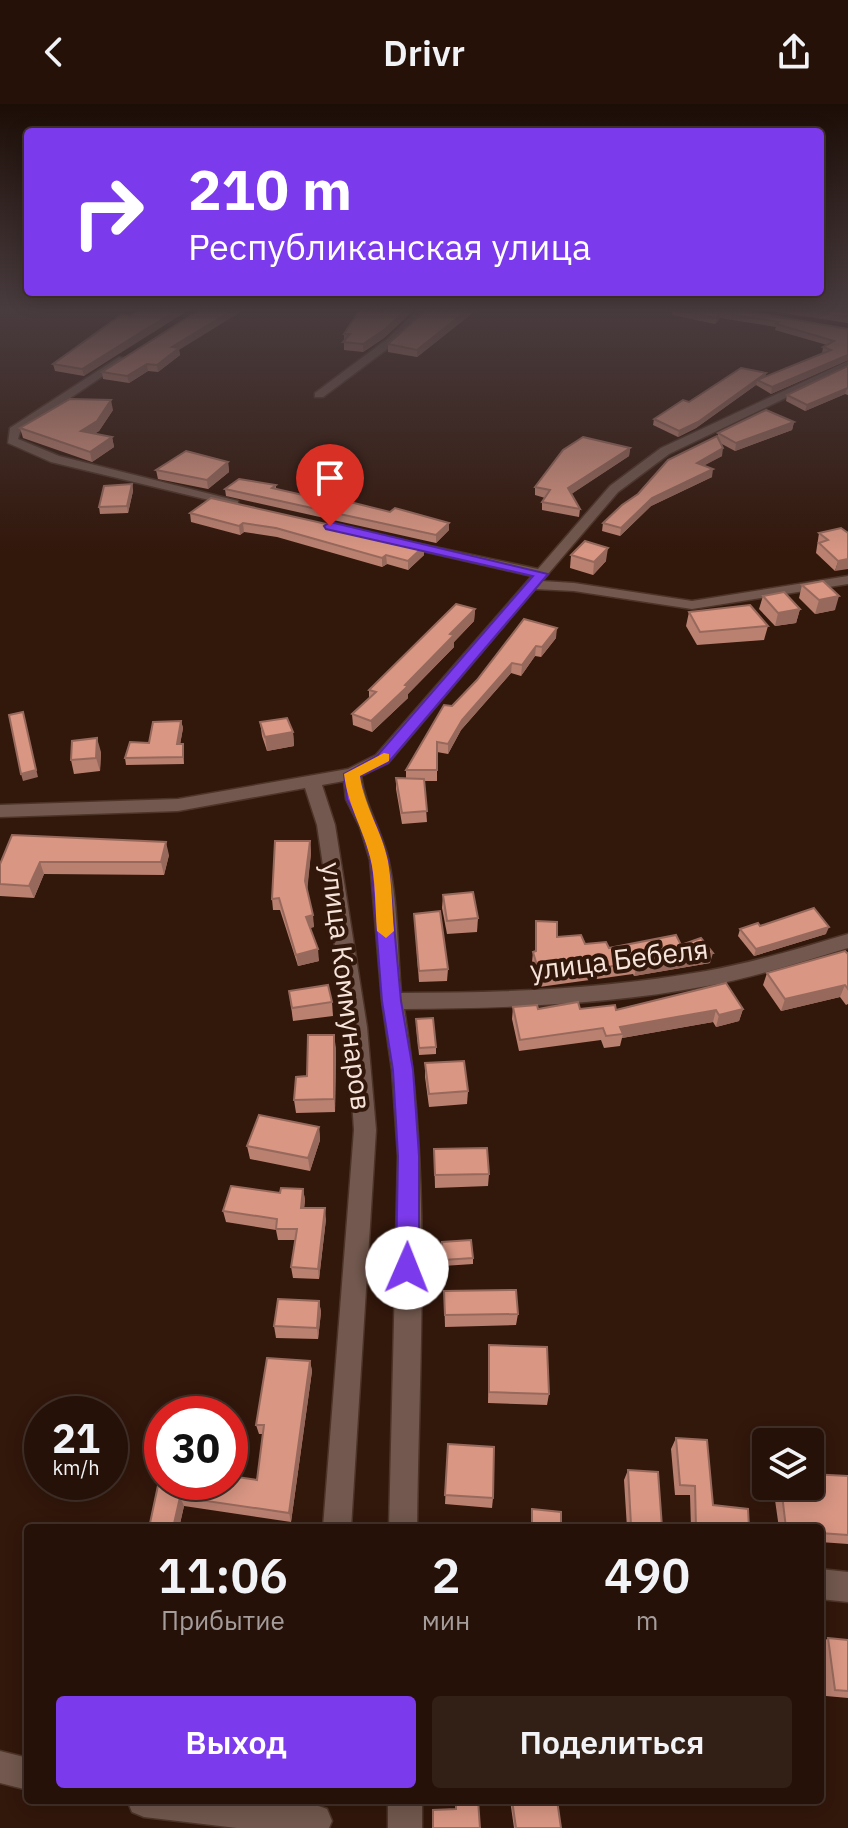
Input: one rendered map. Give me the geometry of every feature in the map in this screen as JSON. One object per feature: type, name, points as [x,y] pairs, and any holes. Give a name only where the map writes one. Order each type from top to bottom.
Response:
[{"type":"street","points":[[72,391],[14,430],[12,441],[22,448],[55,459],[254,509]]},
{"type":"street","points":[[319,395],[324,391]]},
{"type":"street","points":[[0,811],[178,805],[352,774],[382,759],[614,489],[665,451],[790,391]]},
{"type":"street","points":[[375,536],[536,580],[692,605],[848,580]]},
{"type":"street","name":"улица Коммунаров","points":[[352,774],[355,799],[369,827],[379,860],[392,1001],[403,1070],[409,1156],[403,1524]]},
{"type":"street","name":"улица Коммунаров","points":[[312,782],[326,825],[348,965],[357,1027],[365,1130],[337,1524]]},
{"type":"street","name":"улица Бебеля","points":[[392,1001],[497,1001],[630,990],[752,969],[848,941]]},
{"type":"street","points":[[824,1584],[848,1587]]},
{"type":"street","points":[[0,1767],[24,1773]]},
{"type":"street","points":[[187,1804],[316,1816]]},
{"type":"street","points":[[405,1804],[405,1828]]},
{"type":"building","points":[[705,391],[740,391],[698,422],[679,431],[654,419],[683,400],[689,402]]},
{"type":"building","points":[[794,391],[840,391],[807,405],[787,395]]},
{"type":"building","points":[[70,399],[111,400],[97,421],[81,431],[112,437],[90,452],[20,428]]},
{"type":"building","points":[[766,410],[794,422],[736,443],[718,433]]},
{"type":"building","points":[[717,436],[723,448],[697,463],[713,469],[652,498],[621,528],[603,523],[638,494],[668,460]]},
{"type":"building","points":[[583,437],[630,448],[568,488],[580,509],[542,502],[550,490],[535,487],[563,450]]},
{"type":"building","points":[[186,451],[228,462],[207,480],[156,470]]},
{"type":"building","points":[[239,479],[276,485],[272,488],[316,498],[339,483],[358,488],[342,500],[390,512],[395,508],[449,523],[436,535],[225,489]]},
{"type":"building","points":[[132,484],[127,506],[99,507],[104,486]]},
{"type":"building","points":[[211,498],[424,546],[408,561],[386,555],[382,558],[276,528],[243,523],[239,526],[190,513]]},
{"type":"building","points":[[841,528],[848,533],[848,559],[838,561],[819,543],[828,540],[819,533]]},
{"type":"building","points":[[585,541],[608,548],[594,562],[571,555]]},
{"type":"building","points":[[823,581],[839,596],[819,600],[802,585]]},
{"type":"building","points":[[784,592],[800,609],[778,613],[763,596]]},
{"type":"building","points":[[456,604],[475,609],[405,685],[408,686],[371,721],[352,714],[376,692],[369,690]]},
{"type":"building","points":[[750,605],[768,626],[700,632],[689,612]]},
{"type":"building","points":[[524,619],[557,628],[542,647],[536,646],[522,665],[512,663],[462,720],[448,744],[437,742],[437,770],[406,770],[444,705],[452,706],[477,680]]},
{"type":"building","points":[[23,712],[36,770],[21,774],[9,715]]},
{"type":"building","points":[[287,718],[293,732],[265,737],[260,722]]},
{"type":"building","points":[[181,721],[177,744],[183,744],[183,757],[125,758],[130,742],[149,743],[153,722]]},
{"type":"building","points":[[97,738],[96,758],[71,760],[72,741]]},
{"type":"building","points":[[396,778],[424,779],[427,811],[402,813]]},
{"type":"building","points":[[12,835],[166,842],[161,862],[40,862],[29,886],[0,884],[0,864]]},
{"type":"building","points":[[275,841],[310,841],[305,881],[313,915],[306,917],[318,949],[296,955],[279,898],[272,899]]},
{"type":"building","points":[[473,892],[478,918],[447,921],[443,895]]},
{"type":"building","points":[[814,908],[829,927],[756,949],[740,929],[758,923],[760,926]]},
{"type":"building","points":[[440,911],[448,969],[419,971],[414,914]]},
{"type":"building","points":[[536,921],[557,922],[557,937],[581,935],[585,944],[606,942],[609,948],[676,935],[681,945],[701,938],[713,953],[637,966],[635,963],[540,976],[533,952],[536,951]]},
{"type":"building","points":[[845,951],[848,954],[848,989],[845,985],[785,999],[767,973]]},
{"type":"building","points":[[726,983],[743,1009],[719,1015],[716,1010],[620,1027],[623,1034],[606,1036],[603,1028],[520,1040],[513,1007],[537,1005],[538,1009],[578,1002],[580,1009],[615,1005],[616,1010]]},
{"type":"building","points":[[328,985],[332,1002],[292,1008],[289,991]]},
{"type":"building","points":[[433,1018],[436,1047],[419,1048],[416,1019]]},
{"type":"building","points":[[308,1035],[334,1035],[334,1099],[294,1100],[296,1077],[307,1076]]},
{"type":"building","points":[[464,1061],[468,1091],[429,1094],[425,1063]]},
{"type":"building","points":[[259,1115],[319,1127],[308,1158],[247,1146]]},
{"type":"building","points":[[487,1148],[489,1174],[435,1175],[434,1149]]},
{"type":"building","points":[[231,1186],[280,1193],[281,1188],[303,1189],[301,1208],[325,1208],[318,1269],[291,1267],[297,1229],[276,1229],[277,1219],[223,1211]]},
{"type":"building","points":[[471,1240],[473,1258],[443,1260],[442,1242]]},
{"type":"building","points":[[516,1290],[518,1314],[445,1315],[444,1291]]},
{"type":"building","points":[[278,1299],[319,1301],[317,1328],[274,1326]]},
{"type":"building","points":[[489,1345],[547,1347],[549,1394],[489,1392]]},
{"type":"building","points":[[267,1358],[310,1361],[289,1513],[200,1500],[248,1500],[248,1479],[257,1480],[264,1425],[256,1425]]},
{"type":"building","points":[[676,1438],[707,1440],[713,1505],[748,1509],[749,1524],[696,1524],[695,1486],[680,1485]]},
{"type":"building","points":[[448,1444],[494,1447],[493,1498],[445,1495]]},
{"type":"building","points":[[628,1470],[658,1472],[662,1524],[631,1524]]},
{"type":"building","points":[[824,1475],[848,1476],[848,1535],[824,1533],[824,1524],[786,1524],[783,1500],[824,1500]]},
{"type":"building","points":[[155,1500],[179,1500],[174,1524],[150,1524]]},
{"type":"building","points":[[532,1509],[561,1512],[561,1524],[532,1524]]},
{"type":"building","points":[[828,1638],[848,1640],[848,1691],[835,1690]]},
{"type":"building","points":[[456,1804],[478,1804],[480,1828],[433,1828],[433,1810],[456,1809]]},
{"type":"building","points":[[513,1804],[558,1804],[561,1828],[516,1828]]},
{"type":"slow traffic","points":[[384,757],[352,774],[355,799],[369,827],[379,860],[386,931]]},
{"type":"route","points":[[330,526],[541,574],[382,759],[352,774],[355,799],[369,827],[379,860],[392,1001],[403,1070],[409,1156],[407,1268]]}]
